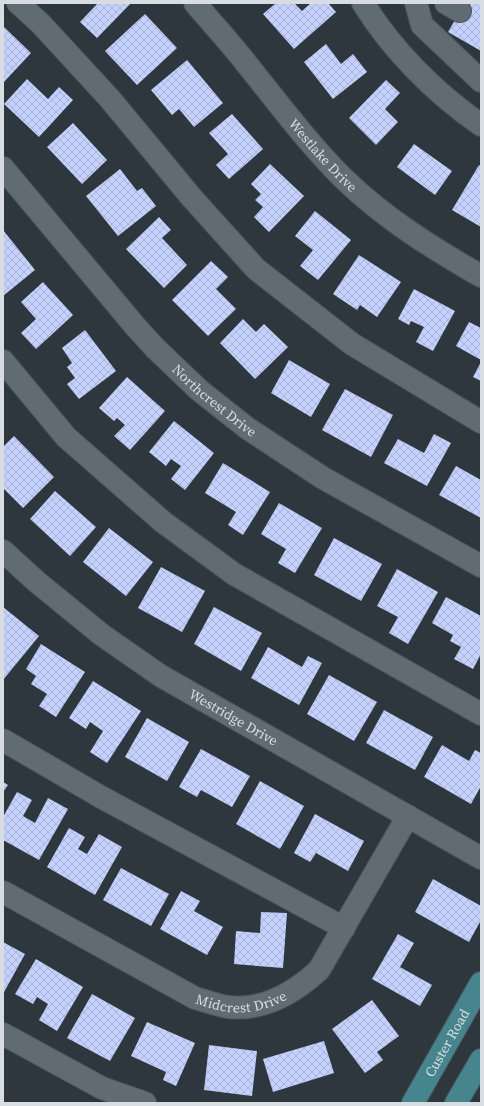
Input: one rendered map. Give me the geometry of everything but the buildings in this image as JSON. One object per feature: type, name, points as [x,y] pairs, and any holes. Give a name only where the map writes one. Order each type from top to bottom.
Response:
[{"type":"main road","name":"Custer Road","points":[[413,1103],[481,983]]},
{"type":"main road","points":[[456,1103],[481,1060]]},
{"type":"street","points":[[18,3],[41,24],[110,99],[192,198],[256,269],[352,344],[481,422]]},
{"type":"street","name":"Westlake Drive","points":[[195,3],[241,57],[284,112],[344,179],[382,212],[439,252],[481,276]]},
{"type":"street","points":[[363,3],[378,29],[414,67],[461,111],[481,125]]},
{"type":"street","points":[[416,3],[422,24],[481,81]]},
{"type":"street","name":"Northcrest Drive","points":[[3,168],[135,326],[155,348],[199,390],[248,428],[323,478],[481,566]]},
{"type":"street","points":[[3,361],[66,437],[163,522],[234,574],[481,714]]},
{"type":"street","name":"Westridge Drive","points":[[3,551],[37,582],[102,635],[162,676],[481,858]]},
{"type":"street","points":[[3,740],[101,797],[344,928]]},
{"type":"street","name":"Midcrest Drive","points":[[3,892],[194,998],[227,1007],[250,1006],[272,1002],[303,986],[319,970],[408,816]]},
{"type":"street","points":[[3,1034],[102,1088],[145,1103]]}]
